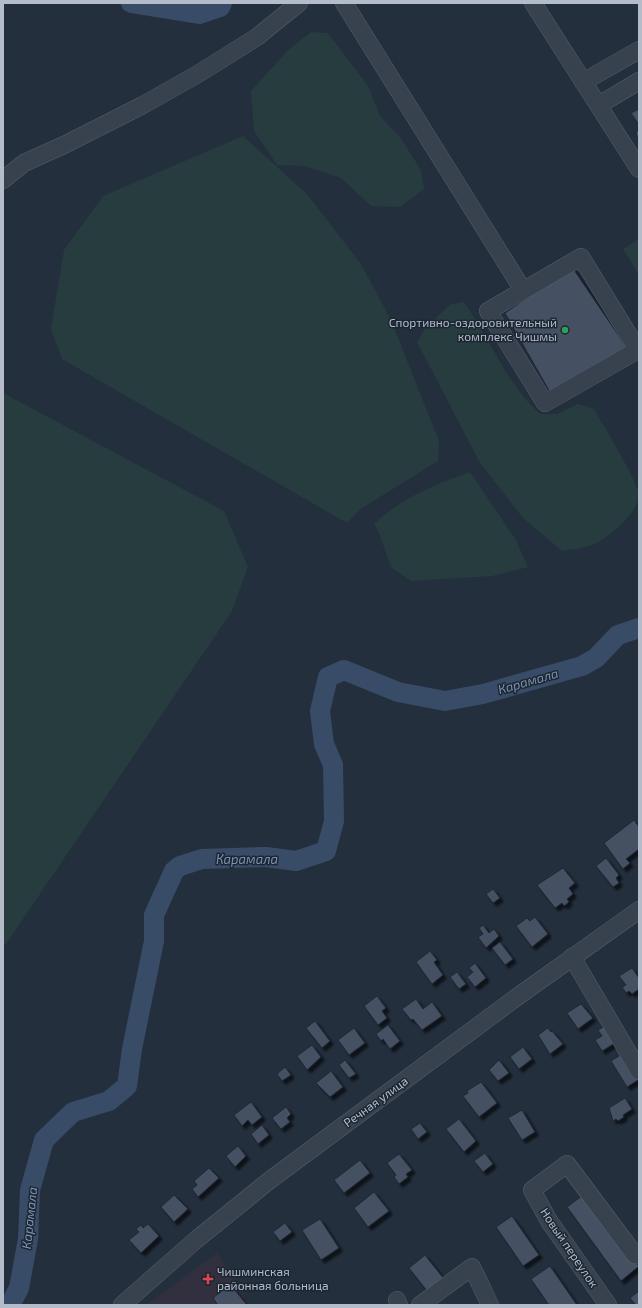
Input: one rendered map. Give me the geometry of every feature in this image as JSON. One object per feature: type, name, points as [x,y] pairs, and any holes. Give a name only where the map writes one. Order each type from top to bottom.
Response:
[{"type":"street","points":[[4,177],[24,163],[64,145],[143,105],[198,74],[257,37],[299,3]]},
{"type":"street","points":[[344,3],[523,290]]},
{"type":"street","points":[[533,3],[639,169]]},
{"type":"street","points":[[583,82],[639,50]]},
{"type":"street","points":[[599,105],[639,81]]},
{"type":"street","points":[[581,257],[638,350],[545,403],[488,312],[523,290],[581,257]]},
{"type":"street","name":"Речная улица","points":[[122,1305],[197,1239],[270,1180],[572,957],[639,910]]},
{"type":"street","points":[[572,957],[639,1070]]},
{"type":"street","name":"Новый переулок","points":[[608,1305],[549,1221],[532,1190],[567,1164],[635,1255]]},
{"type":"street","points":[[420,1305],[472,1267],[490,1305]]},
{"type":"shaded area","name":"Чишминская районная больница","points":[[217,1253],[250,1305],[147,1305]]},
{"type":"green space","points":[[311,32],[328,33],[368,86],[380,116],[400,137],[421,170],[424,189],[400,207],[371,206],[341,178],[305,166],[277,165],[254,131],[251,91],[288,50]]},
{"type":"green space","points":[[243,136],[307,194],[361,264],[391,320],[439,441],[438,461],[362,508],[347,523],[62,359],[51,329],[64,250],[103,196]]},
{"type":"green space","points":[[639,239],[639,274],[623,249]]},
{"type":"green space","points":[[464,302],[508,375],[528,402],[540,414],[557,414],[578,404],[594,409],[627,467],[638,489],[639,496],[633,511],[620,526],[604,539],[586,547],[562,551],[523,518],[480,463],[417,342],[426,327],[451,304]]},
{"type":"green space","points":[[3,393],[224,511],[248,567],[232,611],[6,944],[3,945]]},
{"type":"green space","points":[[470,472],[516,540],[528,567],[492,576],[411,581],[391,567],[379,533],[374,524],[407,499]]},
{"type":"building","points":[[639,109],[639,125],[631,113]]},
{"type":"building","points":[[639,128],[639,141],[636,133]]},
{"type":"building","name":"Спортивно-оздоровительный комплекс Чишмы","points":[[572,267],[627,348],[551,394],[505,313]]},
{"type":"building","points":[[634,820],[639,827],[639,849],[626,859],[630,863],[623,869],[604,843]]},
{"type":"building","points":[[606,858],[619,875],[616,878],[619,883],[613,887],[596,866]]},
{"type":"building","points":[[563,868],[575,883],[569,888],[573,894],[567,899],[569,902],[564,906],[562,903],[555,908],[537,885]]},
{"type":"building","points":[[493,889],[500,898],[493,903],[486,894]]},
{"type":"building","points":[[535,917],[548,934],[532,947],[516,926],[527,918],[530,921]]},
{"type":"building","points":[[483,925],[489,933],[494,929],[499,936],[486,948],[478,937],[483,934],[479,928]]},
{"type":"building","points":[[500,942],[513,959],[505,965],[492,948]]},
{"type":"building","points":[[430,951],[437,960],[434,962],[443,975],[432,984],[416,962]]},
{"type":"building","points":[[475,963],[486,978],[475,987],[467,977],[473,972],[469,968]]},
{"type":"building","points":[[632,968],[639,978],[639,989],[632,994],[629,991],[626,993],[622,987],[626,985],[619,976]]},
{"type":"building","points":[[457,972],[466,984],[459,989],[450,977]]},
{"type":"building","points":[[377,996],[386,1008],[382,1011],[387,1018],[378,1025],[364,1006]]},
{"type":"building","points":[[416,999],[423,1009],[432,1002],[442,1016],[422,1030],[402,1009]]},
{"type":"building","points":[[581,1004],[593,1018],[578,1029],[567,1013]]},
{"type":"building","points":[[315,1021],[330,1041],[322,1048],[306,1028]]},
{"type":"building","points":[[388,1025],[400,1041],[390,1049],[383,1039],[381,1041],[376,1034]]},
{"type":"building","points":[[605,1026],[615,1043],[602,1051],[595,1040],[602,1036],[598,1030]]},
{"type":"building","points":[[354,1028],[365,1043],[349,1055],[338,1040]]},
{"type":"building","points":[[548,1028],[563,1044],[550,1054],[538,1035]]},
{"type":"building","points":[[312,1045],[321,1057],[307,1070],[297,1056]]},
{"type":"building","points":[[523,1047],[532,1059],[519,1069],[510,1057]]},
{"type":"building","points":[[622,1054],[638,1080],[627,1087],[611,1061]]},
{"type":"building","points":[[345,1060],[356,1074],[349,1078],[339,1065]]},
{"type":"building","points":[[499,1060],[509,1073],[498,1081],[489,1070]]},
{"type":"building","points":[[285,1067],[291,1075],[282,1081],[277,1074]]},
{"type":"building","points":[[331,1071],[343,1087],[330,1097],[316,1083]]},
{"type":"building","points":[[481,1082],[497,1103],[479,1117],[463,1096],[468,1093],[467,1091]]},
{"type":"building","points":[[625,1098],[632,1109],[623,1115],[624,1117],[618,1121],[616,1119],[613,1121],[609,1108]]},
{"type":"building","points":[[251,1102],[262,1117],[252,1125],[248,1120],[242,1126],[234,1115]]},
{"type":"building","points":[[286,1107],[291,1114],[287,1118],[290,1122],[281,1129],[272,1118]]},
{"type":"building","points":[[522,1110],[535,1132],[522,1140],[508,1118]]},
{"type":"building","points":[[459,1119],[476,1141],[464,1152],[446,1129]]},
{"type":"building","points":[[420,1123],[427,1132],[418,1139],[411,1129]]},
{"type":"building","points":[[262,1125],[269,1135],[258,1144],[251,1134]]},
{"type":"building","points":[[238,1146],[246,1156],[235,1167],[226,1156]]},
{"type":"building","points":[[485,1153],[493,1164],[483,1172],[474,1161]]},
{"type":"building","points":[[399,1154],[412,1170],[406,1174],[408,1177],[399,1184],[394,1177],[396,1175],[387,1163]]},
{"type":"building","points":[[360,1160],[370,1173],[344,1193],[334,1180]]},
{"type":"building","points":[[209,1168],[219,1178],[198,1197],[192,1189],[197,1185],[194,1181]]},
{"type":"building","points":[[374,1192],[389,1211],[368,1227],[354,1208]]},
{"type":"building","points":[[586,1193],[639,1266],[621,1281],[567,1207]]},
{"type":"building","points":[[174,1195],[188,1209],[174,1222],[161,1207]]},
{"type":"building","points":[[512,1216],[539,1255],[523,1266],[496,1227]]},
{"type":"building","points":[[320,1219],[339,1248],[321,1260],[302,1230]]},
{"type":"building","points":[[285,1223],[292,1232],[280,1241],[273,1232]]},
{"type":"building","points":[[148,1224],[159,1236],[141,1253],[129,1240],[139,1232],[136,1229],[141,1225],[143,1228]]},
{"type":"building","points":[[425,1255],[444,1279],[428,1292],[409,1268]]},
{"type":"building","points":[[550,1266],[577,1305],[549,1305],[531,1279]]},
{"type":"building","points":[[230,1284],[247,1305],[218,1305],[213,1298]]},
{"type":"building","points":[[639,1291],[639,1305],[636,1305],[630,1298]]},
{"type":"waterway","points":[[131,3],[199,14],[220,7],[222,3]]},
{"type":"waterway","name":"Карамала","points":[[10,1305],[19,1288],[28,1239],[30,1190],[44,1140],[73,1112],[109,1101],[127,1086],[132,1049],[154,941],[154,915],[174,871],[180,866],[202,859],[266,857],[296,861],[326,851],[334,821],[333,765],[324,744],[320,711],[328,677],[344,670],[398,692],[445,701],[483,694],[582,666],[596,658],[618,635],[639,628]]},
{"type":"place","name":"Спортивно-оздоровительный комплекс Чишмы","points":[[565,330]]},
{"type":"place","name":"Чишминская районная больница","points":[[208,1279]]}]
